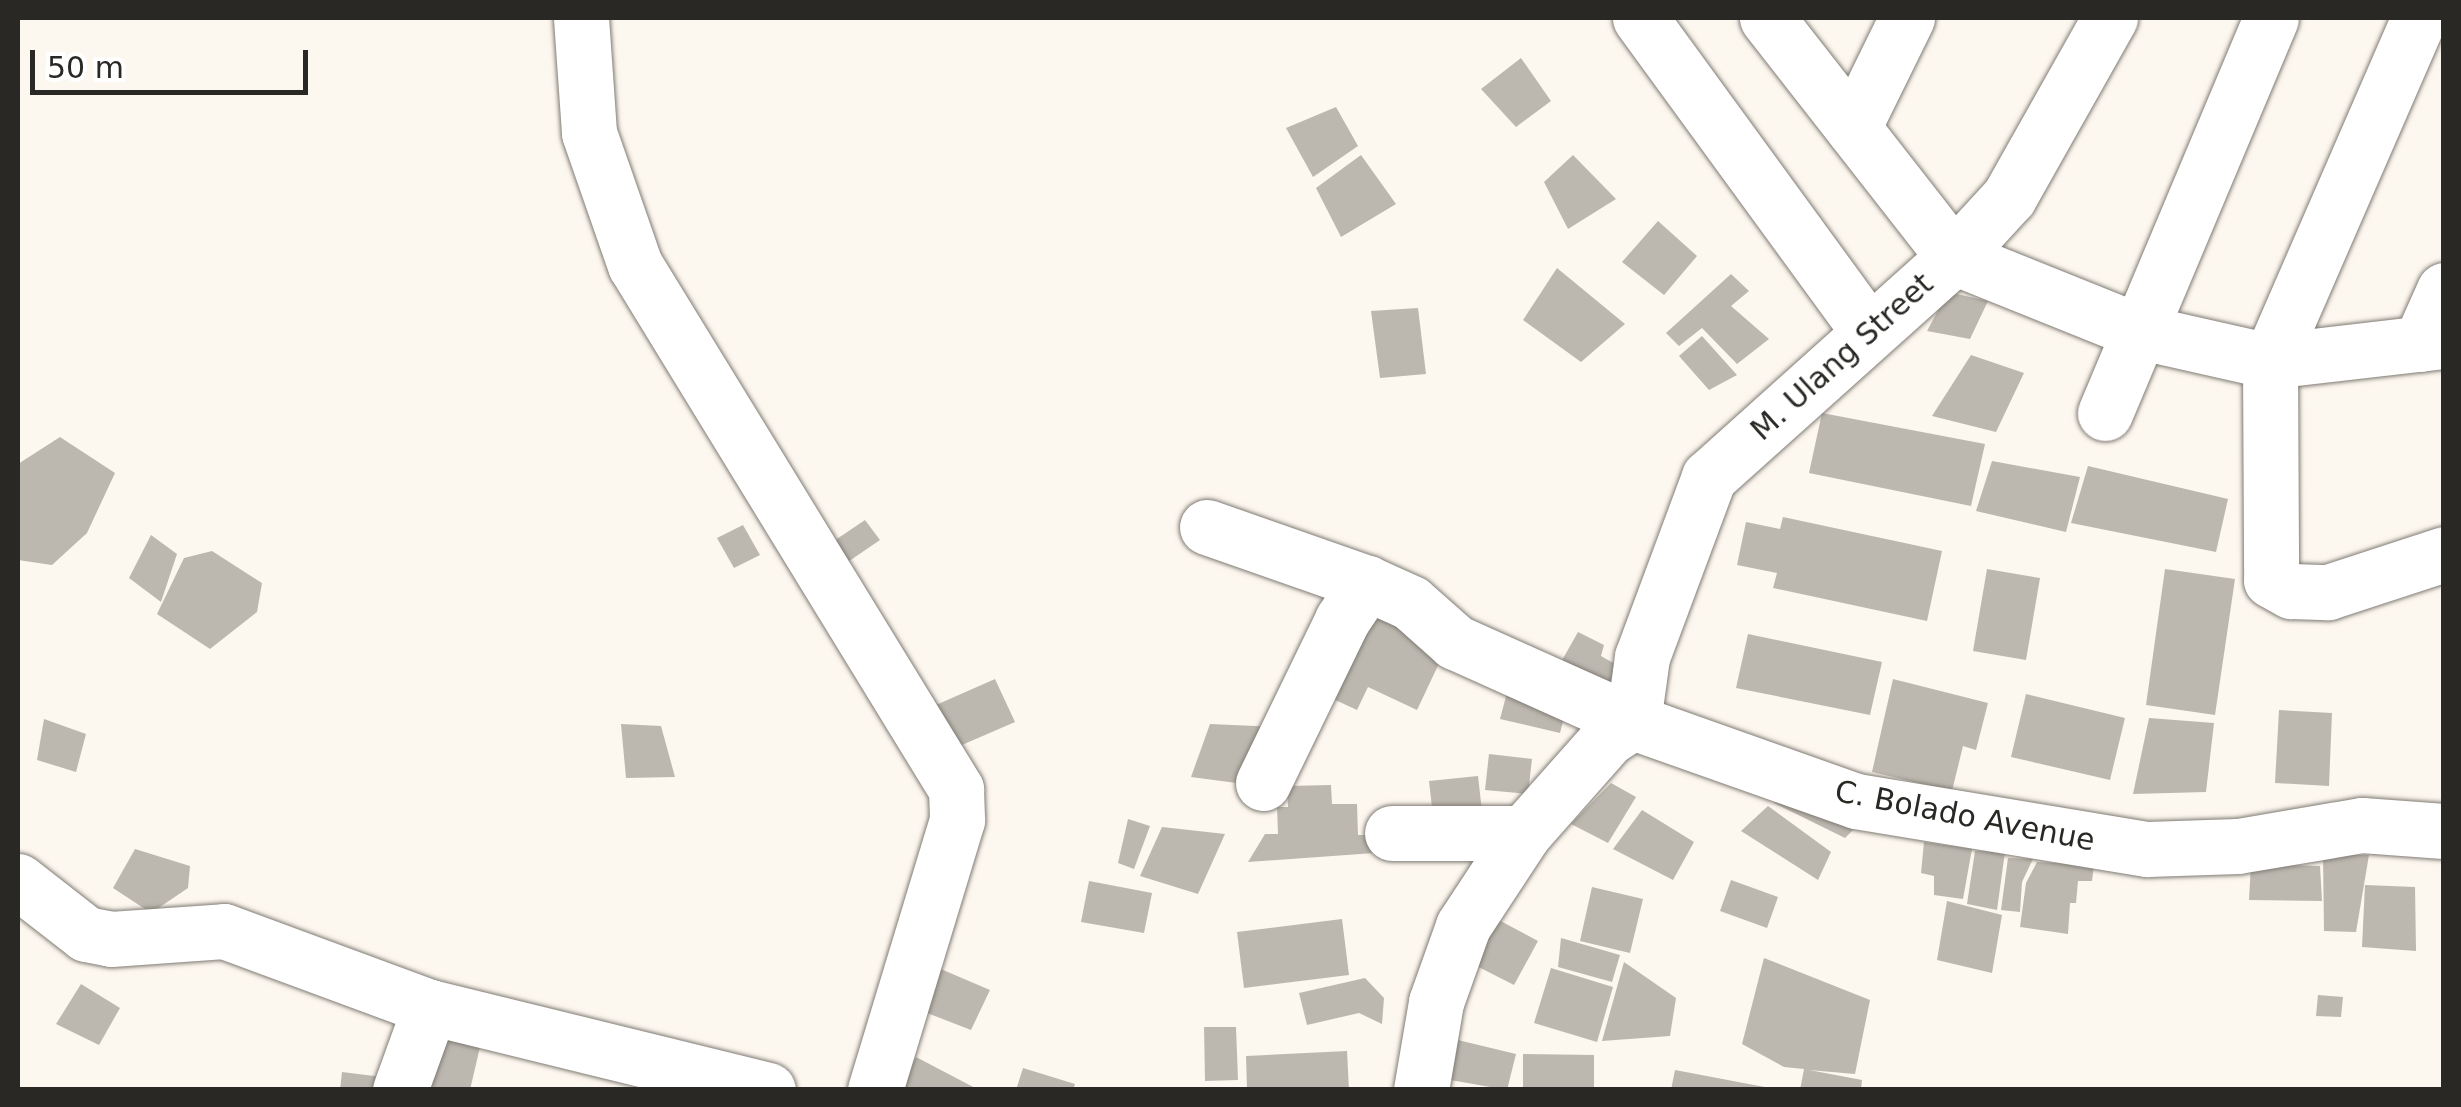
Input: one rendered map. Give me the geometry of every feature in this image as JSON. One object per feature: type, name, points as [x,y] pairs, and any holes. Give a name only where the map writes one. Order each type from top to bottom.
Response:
[{"type":"street","points":[[581,18],[589,132],[635,265],[956,790],[957,820],[875,1090]]},
{"type":"street","points":[[1640,18],[1868,331]]},
{"type":"street","points":[[1767,18],[1954,258],[2141,332],[2270,361],[2432,343],[2444,290]]},
{"type":"street","points":[[1853,128],[1907,18]]},
{"type":"street","name":"M. Ulang Street","points":[[1634,722],[1642,656],[1710,478],[1868,331],[1954,258],[2009,198],[2110,18]]},
{"type":"street","points":[[2105,413],[2271,18]]},
{"type":"street","points":[[2420,18],[2270,361],[2271,580],[2291,591],[2328,592],[2444,554]]},
{"type":"street","name":"C. Bolado Avenue","points":[[1207,527],[1367,583],[1411,603],[1455,642],[1634,722],[1856,801],[2147,850],[2238,846],[2362,825],[2444,831]]},
{"type":"street","points":[[1263,783],[1342,620],[1367,583]]},
{"type":"street","points":[[1420,1090],[1436,1002],[1463,926],[1524,833],[1608,738],[1634,722]]},
{"type":"street","points":[[1392,833],[1524,833]]},
{"type":"street","points":[[18,881],[86,934],[112,939],[224,930],[430,1007],[768,1090]]},
{"type":"street","points":[[400,1090],[430,1007]]},
{"type":"building","points":[[1521,58],[1551,101],[1516,127],[1481,89]]},
{"type":"building","points":[[1336,107],[1358,146],[1313,177],[1286,128]]},
{"type":"building","points":[[1361,155],[1396,204],[1341,237],[1316,188]]},
{"type":"building","points":[[1573,155],[1616,199],[1568,229],[1544,182]]},
{"type":"building","points":[[1658,221],[1697,256],[1664,295],[1622,262]]},
{"type":"building","points":[[1557,268],[1625,324],[1581,362],[1523,320]]},
{"type":"building","points":[[1731,274],[1749,291],[1731,306],[1769,339],[1737,364],[1702,328],[1679,346],[1666,333]]},
{"type":"building","points":[[1948,292],[1988,301],[1970,339],[1927,331]]},
{"type":"building","points":[[1418,308],[1426,374],[1380,378],[1371,311]]},
{"type":"building","points":[[1702,336],[1737,375],[1709,390],[1679,356]]},
{"type":"building","points":[[1971,355],[2024,373],[1996,432],[1932,416]]},
{"type":"building","points":[[1822,413],[1985,444],[1971,506],[1809,473]]},
{"type":"building","points":[[60,437],[115,473],[87,533],[52,565],[18,560],[18,464]]},
{"type":"building","points":[[1992,461],[2080,477],[2066,532],[1976,511]]},
{"type":"building","points":[[2088,466],[2228,499],[2216,552],[2071,523]]},
{"type":"building","points":[[1783,517],[1942,551],[1927,621],[1773,588],[1777,573],[1737,565],[1746,522],[1780,529]]},
{"type":"building","points":[[865,520],[880,540],[836,570],[822,549]]},
{"type":"building","points":[[743,525],[760,555],[734,568],[717,538]]},
{"type":"building","points":[[151,535],[177,554],[161,602],[129,578]]},
{"type":"building","points":[[212,551],[262,583],[257,612],[210,649],[157,614],[184,558]]},
{"type":"building","points":[[1987,569],[2040,578],[2026,660],[1973,651]]},
{"type":"building","points":[[2165,569],[2235,579],[2215,715],[2146,705]]},
{"type":"building","points":[[1378,600],[1452,636],[1417,710],[1368,687],[1357,710],[1331,698]]},
{"type":"building","points":[[1578,632],[1604,645],[1601,656],[1624,669],[1608,687],[1561,662]]},
{"type":"building","points":[[1748,634],[1882,662],[1870,715],[1736,688]]},
{"type":"building","points":[[995,679],[1015,722],[955,748],[936,705]]},
{"type":"building","points":[[1893,679],[1988,703],[1976,750],[1963,746],[1952,791],[1872,772]]},
{"type":"building","points":[[1509,685],[1569,699],[1560,733],[1500,719]]},
{"type":"building","points":[[2026,694],[2125,718],[2110,780],[2011,757]]},
{"type":"building","points":[[2279,710],[2332,713],[2329,786],[2275,783]]},
{"type":"building","points":[[2149,718],[2214,723],[2206,792],[2133,794]]},
{"type":"building","points":[[44,719],[86,734],[76,772],[37,760]]},
{"type":"building","points":[[621,724],[661,726],[675,777],[626,778]]},
{"type":"building","points":[[1210,724],[1279,727],[1267,787],[1191,777]]},
{"type":"building","points":[[1489,754],[1532,759],[1528,794],[1485,790]]},
{"type":"building","points":[[1478,776],[1483,820],[1434,825],[1429,781]]},
{"type":"building","points":[[1611,783],[1636,797],[1608,843],[1571,824]]},
{"type":"building","points":[[1331,785],[1332,804],[1357,804],[1358,835],[1377,835],[1388,852],[1248,862],[1265,834],[1278,834],[1277,807],[1288,807],[1287,786]]},
{"type":"building","points":[[1790,787],[1861,822],[1845,838],[1774,803]]},
{"type":"building","points":[[1768,806],[1831,852],[1818,880],[1741,831]]},
{"type":"building","points":[[1642,810],[1694,842],[1673,880],[1613,849]]},
{"type":"building","points":[[1128,819],[1150,826],[1134,869],[1118,863]]},
{"type":"building","points":[[1162,827],[1225,834],[1198,894],[1140,876]]},
{"type":"building","points":[[1924,842],[1972,849],[1963,899],[1934,895],[1934,876],[1921,873]]},
{"type":"building","points":[[135,849],[190,866],[188,888],[151,913],[113,888]]},
{"type":"building","points":[[1975,851],[2005,852],[1997,910],[1967,904]]},
{"type":"building","points":[[2323,855],[2369,855],[2356,932],[2324,931]]},
{"type":"building","points":[[2008,858],[2033,859],[2022,882],[2020,912],[2001,910]]},
{"type":"building","points":[[2037,862],[2094,865],[2092,881],[2078,881],[2076,903],[2070,903],[2068,934],[2020,927],[2026,883]]},
{"type":"building","points":[[2251,864],[2320,866],[2322,901],[2249,900]]},
{"type":"building","points":[[1731,880],[1778,897],[1767,928],[1720,911]]},
{"type":"building","points":[[1089,881],[1152,893],[1144,933],[1081,922]]},
{"type":"building","points":[[2365,885],[2415,887],[2416,951],[2362,947]]},
{"type":"building","points":[[1592,887],[1643,899],[1630,953],[1580,941]]},
{"type":"building","points":[[1947,901],[2002,915],[1992,973],[1937,960]]},
{"type":"building","points":[[1478,909],[1538,941],[1514,985],[1453,954]]},
{"type":"building","points":[[1342,919],[1349,975],[1244,988],[1237,932]]},
{"type":"building","points":[[1561,938],[1620,955],[1612,982],[1558,967]]},
{"type":"building","points":[[1764,958],[1870,1000],[1855,1074],[1809,1070],[1862,1080],[1861,1090],[1800,1090],[1804,1069],[1784,1067],[1742,1044]]},
{"type":"building","points":[[1624,962],[1676,998],[1670,1036],[1602,1041]]},
{"type":"building","points":[[936,967],[990,990],[971,1030],[922,1011]]},
{"type":"building","points":[[1551,968],[1613,987],[1597,1042],[1534,1023]]},
{"type":"building","points":[[1365,978],[1384,998],[1382,1024],[1359,1013],[1307,1025],[1299,993]]},
{"type":"building","points":[[81,984],[120,1008],[99,1045],[56,1024]]},
{"type":"building","points":[[2318,995],[2343,997],[2341,1017],[2316,1016]]},
{"type":"building","points":[[436,1022],[493,1037],[490,1051],[480,1047],[470,1090],[428,1090]]},
{"type":"building","points":[[1204,1027],[1236,1027],[1238,1080],[1205,1081]]},
{"type":"building","points":[[1437,1035],[1516,1054],[1507,1090],[1428,1076]]},
{"type":"building","points":[[1347,1051],[1349,1090],[1247,1090],[1246,1056]]},
{"type":"building","points":[[1523,1054],[1594,1055],[1594,1090],[1523,1090]]},
{"type":"building","points":[[916,1057],[979,1090],[910,1090],[901,1085]]},
{"type":"building","points":[[1023,1068],[1075,1084],[1073,1090],[1016,1090]]},
{"type":"building","points":[[1675,1070],[1770,1088],[1770,1090],[1671,1090]]},
{"type":"building","points":[[342,1072],[382,1077],[380,1090],[340,1090]]}]
